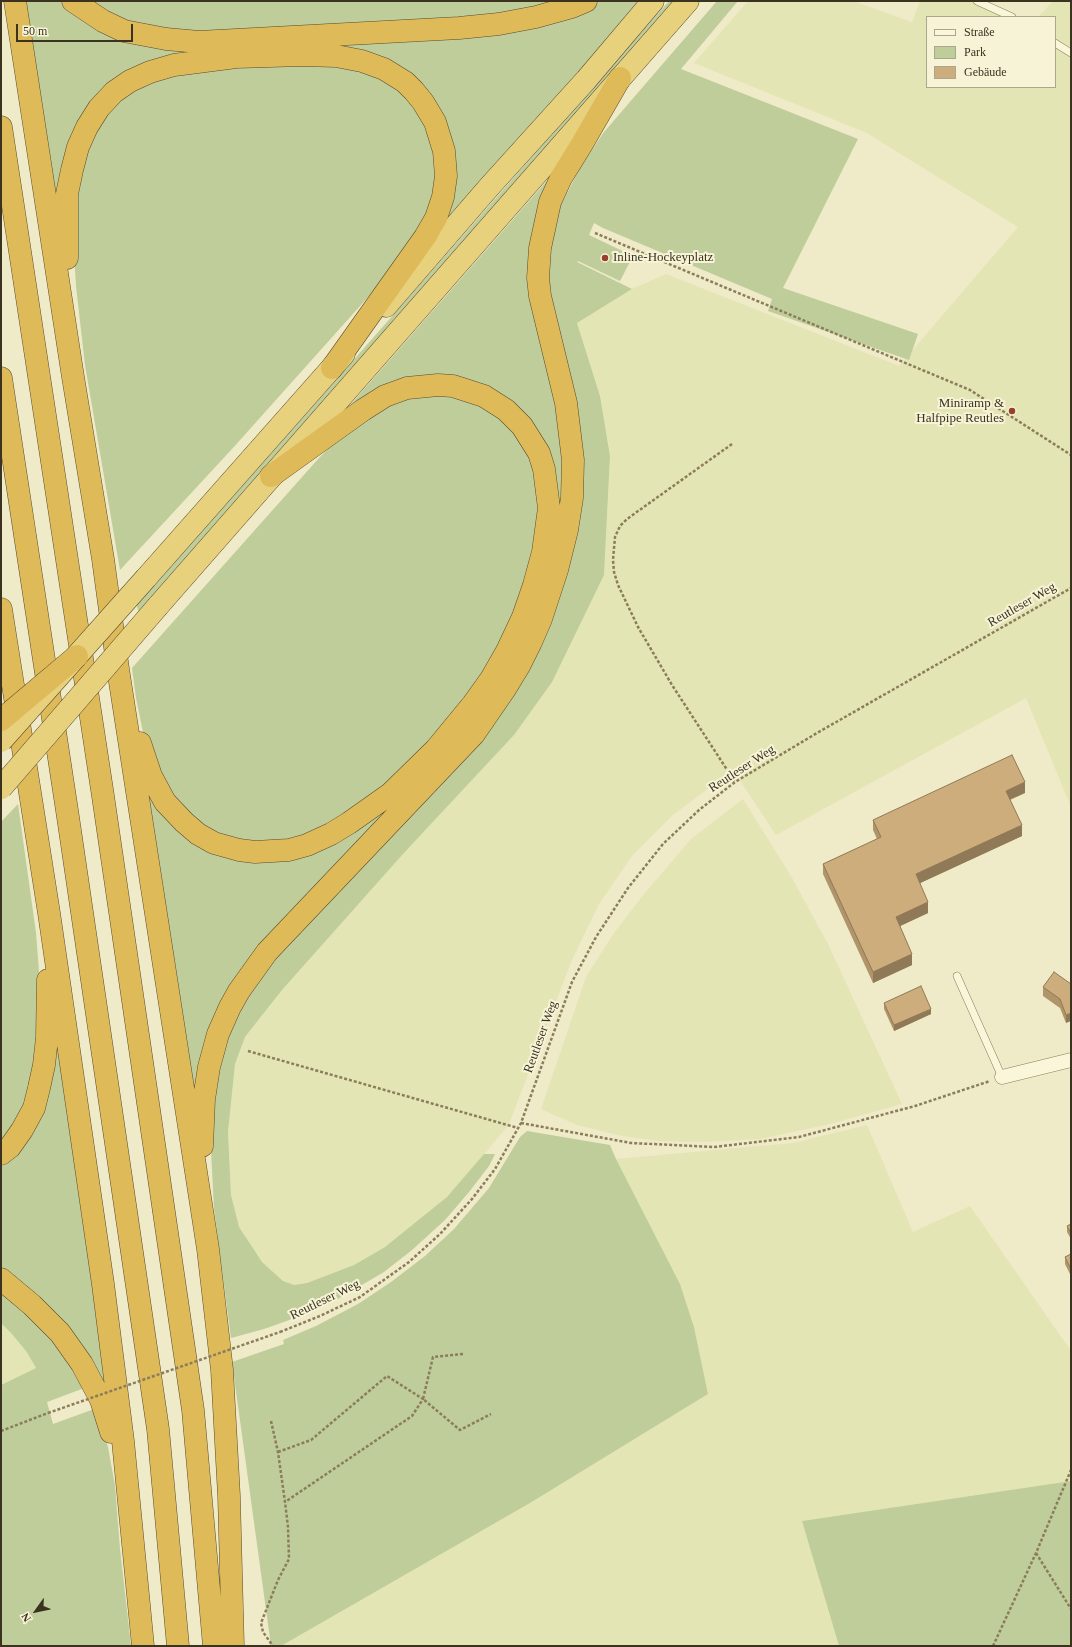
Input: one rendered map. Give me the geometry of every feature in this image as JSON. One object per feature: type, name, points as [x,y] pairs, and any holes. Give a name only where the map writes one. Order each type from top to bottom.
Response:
[{"type":"highway","points":[[15,1],[73,377],[103,559],[118,669],[208,1249],[222,1370],[229,1496],[233,1646]]},
{"type":"highway","points":[[73,1],[103,21],[124,32],[166,40],[200,42],[459,28],[499,24],[536,17],[572,7],[586,1]]},
{"type":"highway","points":[[1,741],[332,368],[490,186],[586,80],[653,1]]},
{"type":"highway","points":[[1,788],[271,476],[688,1]]},
{"type":"highway","points":[[73,377],[66,207],[69,182],[75,157],[82,137],[93,117],[107,99],[122,86],[161,68],[187,62],[211,59],[288,55],[319,55],[349,58],[373,65],[394,75],[405,82],[430,112],[435,122],[444,152],[446,176],[444,192],[440,208],[431,228],[332,368]]},
{"type":"highway","points":[[208,1249],[202,1144],[204,1099],[213,1050],[218,1034],[230,1007],[249,976],[268,952],[474,734],[519,666],[531,642],[550,595],[569,516],[573,460],[566,403],[540,296],[538,278],[540,248],[550,202],[558,184],[620,78]]},
{"type":"highway","points":[[1,127],[103,796],[194,1410],[214,1646]]},
{"type":"highway","points":[[1,378],[68,817],[158,1429],[178,1646]]},
{"type":"highway","points":[[118,669],[146,764],[156,788],[165,802],[198,834],[214,843],[239,850],[255,852],[289,850],[307,845],[349,823],[390,794],[436,750],[473,704],[491,679],[507,651],[522,617],[534,585],[545,538],[549,508],[544,469],[539,452],[532,440],[514,418],[506,410],[484,396],[468,390],[453,386],[438,385],[407,388],[390,394],[374,403],[271,476]]},
{"type":"highway","points":[[1,609],[49,913],[103,1284],[123,1441],[143,1646]]},
{"type":"highway","points":[[1,720],[77,656]]},
{"type":"highway","points":[[1,1154],[10,1146],[22,1130],[34,1108],[44,1065],[47,1038],[49,913]]},
{"type":"highway","points":[[1,1279],[32,1305],[60,1333],[82,1364],[101,1400],[109,1425],[135,1567]]},
{"type":"street","points":[[1002,1077],[1071,1060]]},
{"type":"lane","points":[[976,1],[1010,16]]},
{"type":"lane","points":[[1056,44],[1071,53]]},
{"type":"lane","points":[[957,976],[1002,1077]]},
{"type":"path","points":[[595,233],[970,390],[1071,455]]},
{"type":"path","points":[[732,444],[627,519],[620,526],[615,537],[613,560],[614,572],[618,585],[638,627],[672,685],[735,782]]},
{"type":"path","name":"Reutleser Weg","points":[[1,1431],[48,1413],[280,1332],[320,1316],[360,1297],[409,1262],[440,1234],[472,1199],[495,1169],[521,1123],[572,982],[600,931],[628,888],[663,844],[699,810],[735,782],[817,733],[1071,588]]},
{"type":"path","points":[[248,1051],[518,1128]]},
{"type":"path","points":[[521,1123],[632,1143],[714,1147],[799,1137],[915,1106],[1002,1077]]},
{"type":"path","points":[[285,1502],[412,1416],[423,1399],[433,1357],[463,1354]]},
{"type":"path","points":[[278,1452],[311,1440],[387,1376],[423,1399],[460,1430],[490,1414]]},
{"type":"path","points":[[271,1421],[278,1452],[285,1502],[288,1527],[289,1559],[278,1580],[261,1623],[263,1632],[273,1646]]},
{"type":"path","points":[[993,1646],[1036,1553],[1071,1470]]},
{"type":"path","points":[[1036,1553],[1071,1609]]},
{"type":"green space","points":[[23,1],[61,1],[112,33],[389,39],[594,1],[639,1],[422,254],[442,223],[435,106],[345,51],[120,80],[57,216]]},
{"type":"green space","points":[[85,1],[568,1],[527,13],[210,36],[130,25]]},
{"type":"green space","points":[[669,1],[681,1],[139,614],[136,603],[300,421]]},
{"type":"green space","points":[[717,1],[738,1],[681,69],[858,139],[783,288],[918,334],[909,360],[768,311],[772,299],[594,223],[589,235],[633,256],[620,281],[578,261],[577,262],[632,289],[577,323],[600,396],[610,456],[604,575],[552,682],[514,735],[403,854],[282,990],[245,1037],[235,1064],[228,1132],[231,1195],[239,1227],[262,1262],[283,1281],[294,1285],[307,1283],[354,1265],[385,1247],[447,1197],[484,1154],[495,1154],[489,1166],[445,1220],[412,1250],[384,1272],[336,1300],[309,1313],[264,1329],[231,1338],[214,1209],[210,1130],[214,1085],[228,1028],[276,954],[422,802],[575,525],[547,260],[559,209],[580,168],[604,132]]},
{"type":"green space","points":[[748,1],[853,1],[912,22],[920,1],[968,1],[987,7],[1003,16],[926,16],[926,88],[1056,88],[1056,16],[1039,16],[1053,1],[1071,1],[1071,807],[1026,698],[776,835],[733,770],[673,815],[632,856],[599,904],[572,960],[509,1124],[465,1178],[447,1197],[385,1247],[354,1265],[307,1283],[294,1285],[283,1281],[262,1262],[239,1227],[231,1195],[228,1132],[235,1064],[245,1037],[282,990],[403,854],[514,735],[604,575],[610,456],[600,396],[577,323],[632,289],[666,274],[899,366],[1018,227],[867,133],[694,63]]},
{"type":"green space","points":[[291,63],[354,67],[393,83],[423,117],[439,168],[434,206],[403,258],[232,449],[120,570],[85,365],[76,286],[72,219],[77,180],[97,124],[128,91],[182,70]]},
{"type":"green space","points":[[587,135],[556,182],[543,210],[534,240],[533,275],[537,308],[561,408],[567,445],[567,475],[564,509],[558,545],[550,578],[537,616],[509,669],[470,729],[276,933],[249,966],[229,997],[216,1023],[204,1063],[198,1108],[192,1110],[142,793],[153,795],[186,832],[200,843],[229,856],[244,859],[263,860],[279,859],[304,853],[328,844],[405,791],[461,736],[491,695],[521,641],[539,595],[551,557],[557,521],[556,496],[553,475],[546,454],[537,437],[524,420],[508,404],[493,394],[475,386],[455,382],[437,381],[416,382],[394,388],[373,398],[330,428]]},
{"type":"green space","points":[[453,395],[493,410],[523,439],[542,488],[529,583],[482,682],[396,781],[325,831],[273,846],[210,835],[171,798],[146,747],[136,698],[132,668],[319,458],[339,438],[385,404],[408,397]]},
{"type":"green space","points":[[743,799],[791,876],[828,944],[902,1104],[830,1124],[760,1139],[701,1142],[659,1141],[622,1136],[577,1125],[541,1109],[586,977],[614,933],[644,894],[691,839]]},
{"type":"green space","points":[[18,804],[36,933],[41,997],[32,1093],[1,1147],[1,822]]},
{"type":"green space","points":[[57,1033],[106,1381],[100,1383],[1,1272],[1,1162]]},
{"type":"green space","points":[[867,1125],[913,1232],[970,1206],[1071,1351],[1071,1481],[802,1521],[839,1646],[281,1646],[530,1503],[708,1394],[694,1327],[680,1284],[616,1159],[793,1143]]},
{"type":"green space","points":[[527,1131],[610,1145],[680,1284],[694,1327],[708,1394],[530,1503],[281,1646],[271,1646],[232,1362],[284,1344],[283,1340],[316,1326],[358,1304],[391,1282],[425,1256],[454,1229],[489,1188],[520,1137]]},
{"type":"green space","points":[[1,1288],[43,1325],[87,1387],[47,1402],[53,1424],[97,1408],[108,1447],[115,1486],[120,1549],[131,1646],[1,1646],[1,1385],[36,1368],[26,1351],[1,1323]]},
{"type":"green space","points":[[1,1323],[26,1351],[36,1368],[1,1385]]},
{"type":"green space","points":[[1071,1481],[1071,1646],[839,1646],[802,1521]]},
{"type":"building","points":[[1012,755],[1025,782],[1006,791],[1022,825],[916,874],[928,902],[896,917],[912,954],[873,972],[823,864],[881,837],[873,820]]},
{"type":"building","points":[[1054,972],[1071,984],[1071,1013],[1066,1015],[1060,999],[1043,987]]},
{"type":"building","points":[[921,986],[931,1009],[894,1025],[884,1003]]},
{"type":"building","points":[[1071,1224],[1071,1233],[1067,1226]]},
{"type":"building","points":[[1071,1254],[1071,1269],[1065,1257]]},
{"type":"place","name":"Inline-Hockeyplatz","points":[[605,258]]},
{"type":"place","name":"Miniramp & Halfpipe Reutles","points":[[1012,411]]}]
